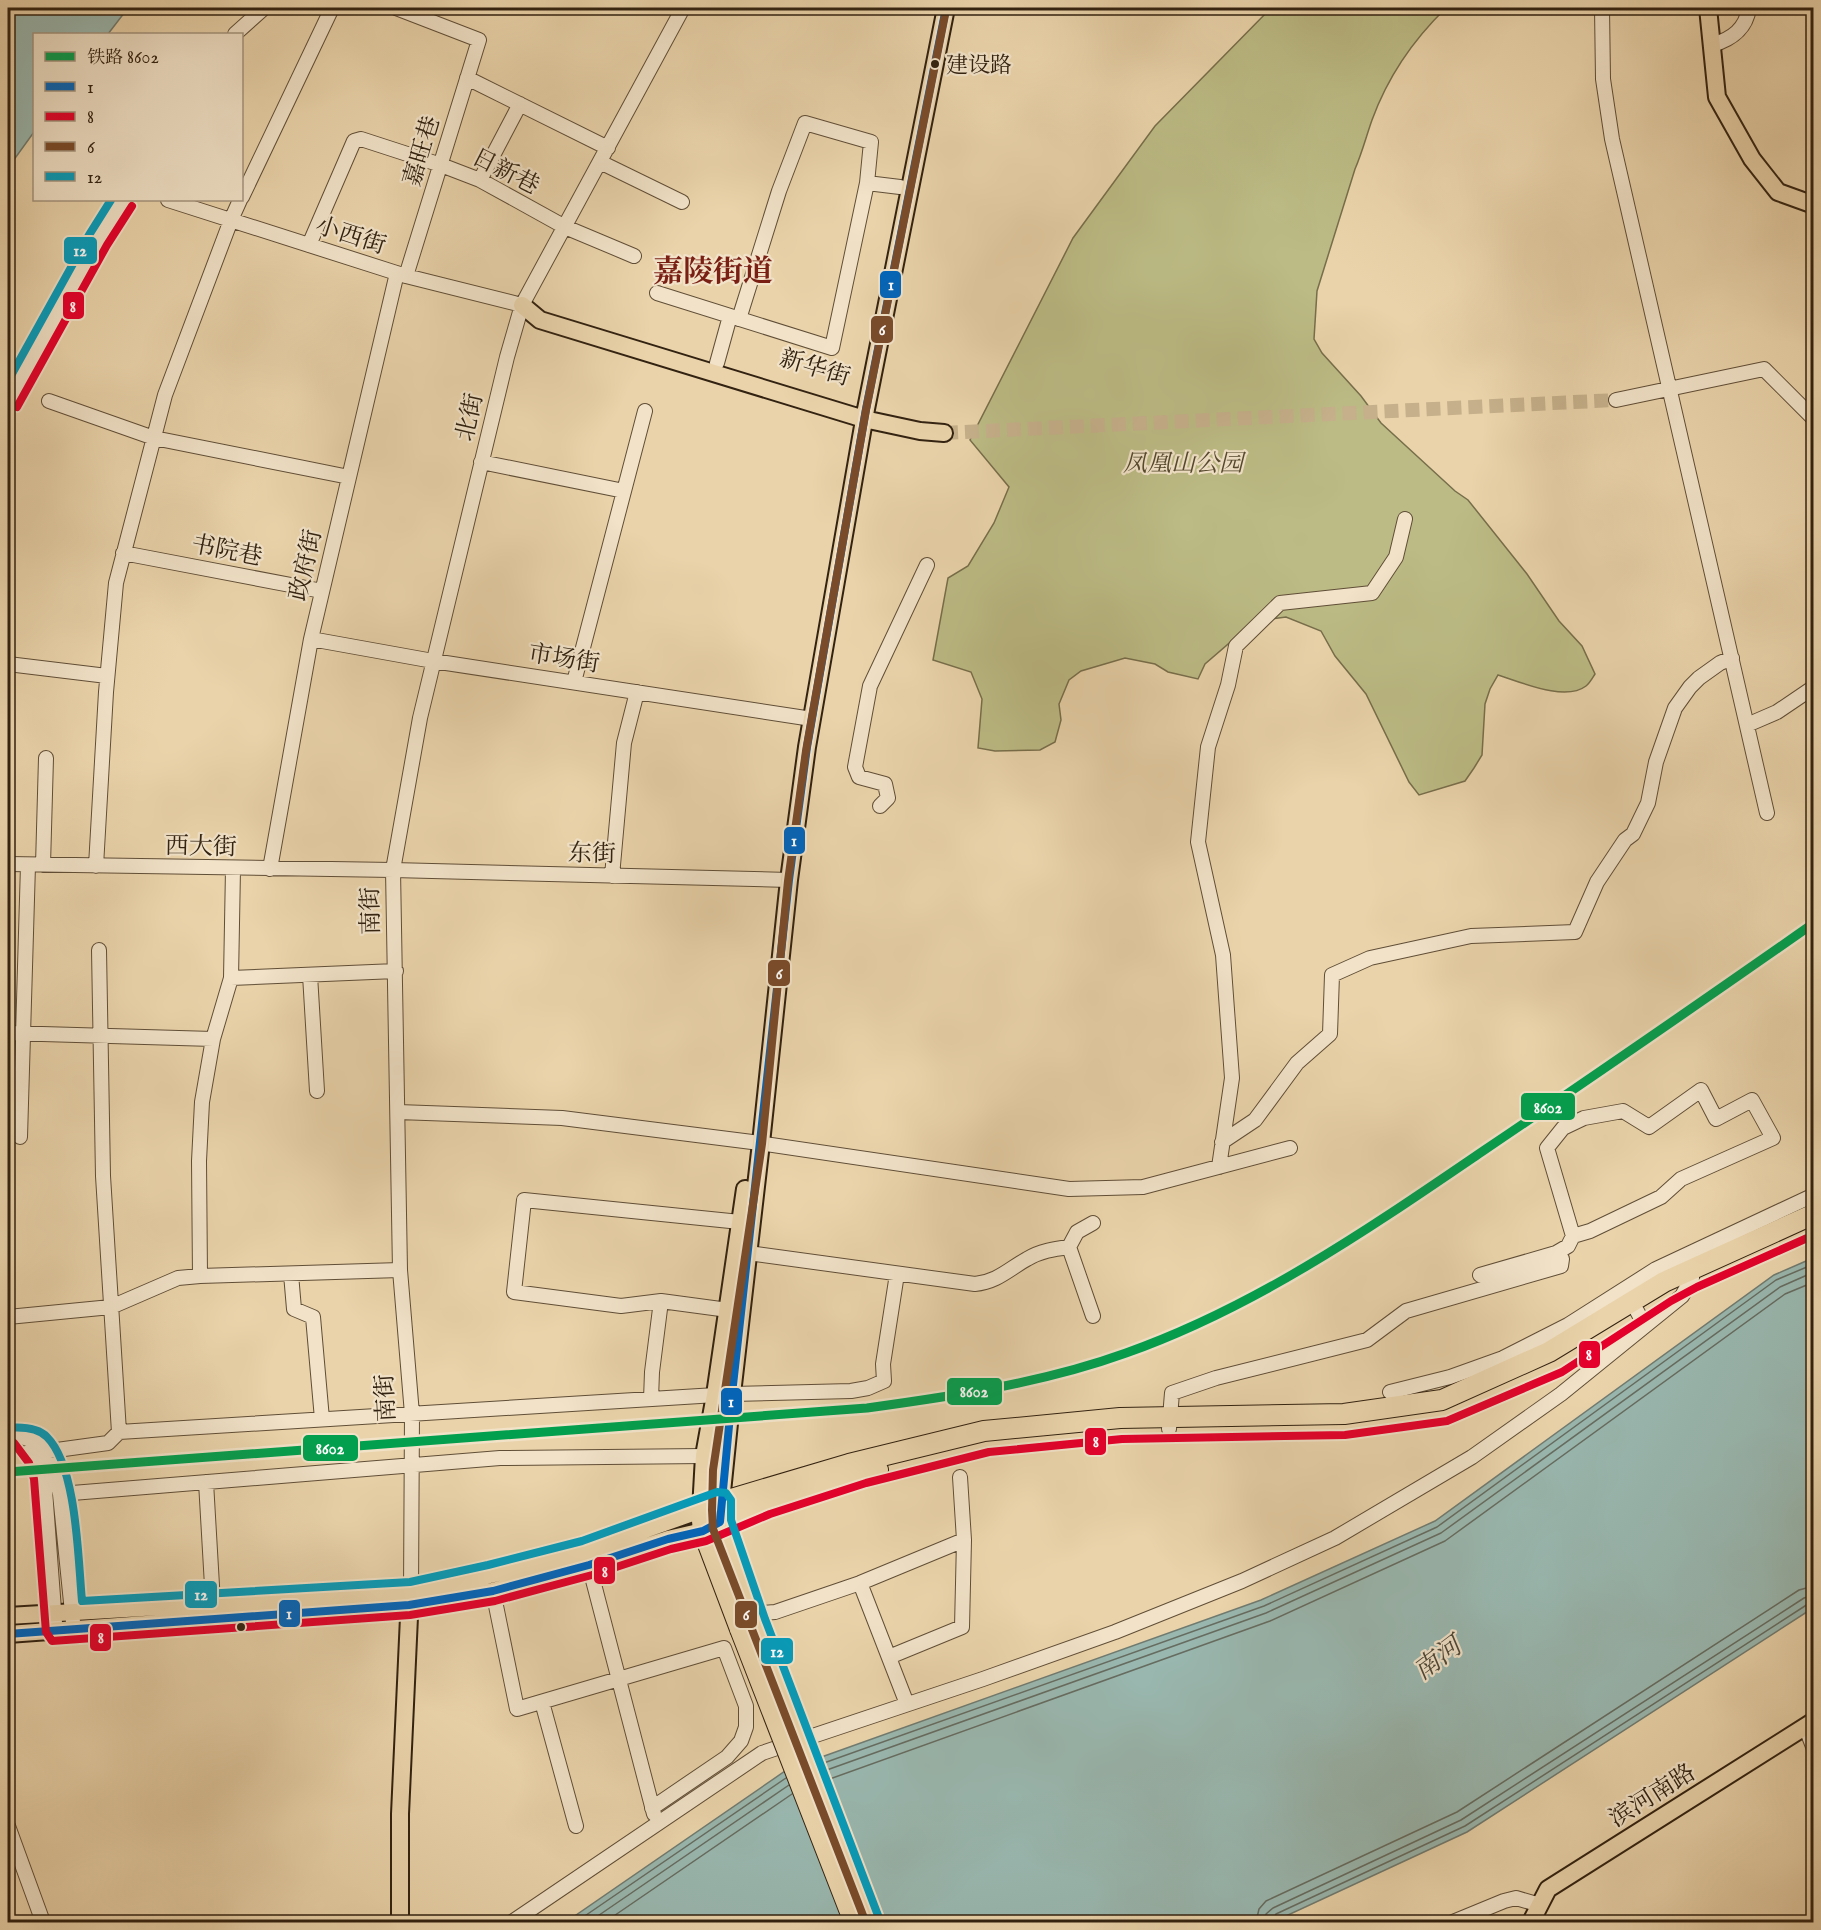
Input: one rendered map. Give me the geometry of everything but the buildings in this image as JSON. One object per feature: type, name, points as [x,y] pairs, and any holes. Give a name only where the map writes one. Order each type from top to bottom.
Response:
[{"type":"highway","points":[[869,1923],[712,1527],[701,1510],[849,1464],[984,1431],[1120,1418],[1168,1423],[1345,1425],[1445,1411],[1557,1363],[1641,1319],[1712,1265],[1814,1214]]},
{"type":"highway","points":[[712,1527],[766,1504],[863,1473],[987,1442],[1168,1423],[1344,1414],[1442,1401],[1549,1352],[1664,1282],[1814,1223]]},
{"type":"highway","points":[[749,1622],[854,1923]]},
{"type":"main road","points":[[8,1616],[213,1603],[410,1598],[585,1551],[701,1510],[704,1456],[724,1395],[748,1253],[756,1143],[784,880],[807,718],[900,187],[936,8]]},
{"type":"main road","points":[[860,412],[946,8]]},
{"type":"main road","points":[[1708,8],[1717,97],[1752,159],[1778,192],[1814,205]]},
{"type":"main road","name":"新华街","points":[[522,305],[540,320],[860,412]]},
{"type":"main road","name":"新华街","points":[[522,305],[542,309],[717,363],[860,412]]},
{"type":"main road","points":[[8,1634],[493,1591],[589,1565],[712,1527],[721,1502],[728,1310],[740,1222],[756,1143]]},
{"type":"main road","name":"南街","points":[[400,1923],[400,1814],[410,1598]]},
{"type":"main road","name":"滨河南路","points":[[1531,1923],[1548,1889],[1809,1724]]},
{"type":"street","points":[[236,33],[264,8]]},
{"type":"street","points":[[243,194],[332,8]]},
{"type":"street","name":"嘉旺巷","points":[[396,8],[479,40],[441,165],[401,274]]},
{"type":"street","name":"北街","points":[[393,870],[420,718],[507,357],[522,305],[683,8]]},
{"type":"street","points":[[1602,8],[1603,79],[1612,140],[1767,813]]},
{"type":"street","points":[[1712,45],[1729,40],[1740,30],[1748,16],[1749,8]]},
{"type":"street","points":[[467,78],[608,148]]},
{"type":"street","points":[[480,180],[520,104]]},
{"type":"street","points":[[657,293],[735,317],[832,348],[867,183],[871,142],[805,123],[735,317],[717,363]]},
{"type":"street","name":"日新巷","points":[[309,245],[354,141],[361,139],[480,180],[565,227],[634,256]]},
{"type":"street","points":[[600,162],[682,202]]},
{"type":"street","points":[[867,183],[900,187]]},
{"type":"street","points":[[8,402],[98,240],[122,201]]},
{"type":"street","name":"小西街","points":[[171,201],[401,274],[522,305]]},
{"type":"street","points":[[96,866],[107,676],[116,583],[165,394],[240,201]]},
{"type":"street","name":"政府街","points":[[270,869],[311,639],[349,477],[401,274]]},
{"type":"street","points":[[1616,400],[1764,369],[1814,419]]},
{"type":"street","points":[[49,401],[154,438],[349,477]]},
{"type":"street","points":[[574,682],[645,411]]},
{"type":"street","points":[[482,462],[624,491]]},
{"type":"street","points":[[1219,1167],[1232,1078],[1223,955],[1198,842],[1208,747],[1228,685],[1236,646],[1280,603],[1372,593],[1396,557],[1405,519]]},
{"type":"street","name":"书院巷","points":[[123,553],[322,591]]},
{"type":"street","points":[[880,806],[888,798],[885,784],[858,777],[855,767],[870,686],[927,565]]},
{"type":"street","name":"市场街","points":[[311,639],[434,661],[807,718]]},
{"type":"street","points":[[1222,1142],[1255,1120],[1297,1063],[1330,1034],[1332,975],[1370,958],[1471,936],[1575,932],[1597,882],[1625,840],[1632,834],[1648,803],[1656,762],[1675,708],[1699,678],[1720,663],[1732,658]]},
{"type":"street","points":[[8,664],[107,676]]},
{"type":"street","points":[[1747,725],[1777,712],[1814,687]]},
{"type":"street","points":[[612,876],[624,743],[637,692]]},
{"type":"street","points":[[43,865],[46,758]]},
{"type":"street","name":"西大街","points":[[8,864],[393,870]]},
{"type":"street","points":[[20,1137],[28,865]]},
{"type":"street","points":[[200,1276],[199,1161],[202,1102],[213,1039],[231,978],[233,869]]},
{"type":"street","name":"东街","points":[[393,870],[784,880]]},
{"type":"street","name":"南街","points":[[393,870],[400,1270],[412,1414],[410,1598]]},
{"type":"street","points":[[99,950],[103,1176],[119,1432]]},
{"type":"street","points":[[231,978],[396,971]]},
{"type":"street","points":[[310,975],[317,1091]]},
{"type":"street","points":[[8,1033],[213,1039]]},
{"type":"street","points":[[1480,1275],[1556,1253],[1568,1246],[1573,1236],[1547,1148],[1563,1128],[1584,1118],[1623,1111],[1649,1127],[1701,1090],[1716,1119],[1752,1100],[1773,1138],[1681,1179],[1661,1197],[1590,1232],[1573,1236]]},
{"type":"street","points":[[398,1112],[562,1118],[756,1143],[1069,1189],[1143,1187],[1290,1148]]},
{"type":"street","points":[[1390,1392],[1450,1377],[1503,1358],[1568,1325],[1656,1269],[1814,1195]]},
{"type":"street","points":[[728,1310],[661,1301],[621,1306],[514,1292],[524,1200],[740,1222]]},
{"type":"street","points":[[1093,1223],[1077,1232],[1069,1247],[1093,1316]]},
{"type":"street","points":[[748,1253],[966,1283],[983,1283],[998,1278],[1029,1257],[1049,1249],[1069,1247]]},
{"type":"street","points":[[1168,1423],[1172,1393],[1216,1378],[1367,1340],[1406,1311],[1561,1266],[1562,1259],[1556,1253]]},
{"type":"street","points":[[8,1317],[111,1307],[178,1278],[400,1270]]},
{"type":"street","points":[[291,1274],[294,1309],[313,1317],[322,1419]]},
{"type":"street","points":[[39,1452],[108,1443],[119,1432],[651,1399],[851,1391],[868,1388],[884,1381],[883,1364],[897,1274]]},
{"type":"street","points":[[651,1399],[661,1301]]},
{"type":"street","points":[[512,1923],[762,1753],[1115,1632],[1242,1581],[1335,1538],[1472,1457],[1561,1394],[1641,1319]]},
{"type":"street","points":[[8,1438],[22,1437],[38,1443],[44,1477],[56,1631]]},
{"type":"street","points":[[39,1452],[53,1465],[60,1494],[73,1630]]},
{"type":"street","points":[[60,1494],[500,1458],[704,1456]]},
{"type":"street","points":[[889,1657],[962,1627],[964,1540],[960,1478]]},
{"type":"street","points":[[206,1482],[213,1603]]},
{"type":"street","points":[[749,1622],[860,1582],[964,1540]]},
{"type":"street","points":[[589,1565],[657,1824]]},
{"type":"street","points":[[860,1582],[907,1704]]},
{"type":"street","points":[[493,1591],[517,1709],[724,1648],[746,1706],[747,1720],[744,1734],[733,1752],[652,1808]]},
{"type":"street","points":[[542,1702],[576,1826]]},
{"type":"street","points":[[1809,1724],[1814,1749]]},
{"type":"street","points":[[8,1826],[44,1923]]},
{"type":"street","points":[[1453,1923],[1516,1898],[1540,1905]]},
{"type":"green space","name":"凤凰山公园","points":[[1271,8],[1446,8],[1412,46],[1378,104],[1317,291],[1314,339],[1322,353],[1361,396],[1381,423],[1455,491],[1468,500],[1527,574],[1559,621],[1582,646],[1595,674],[1586,686],[1567,692],[1530,686],[1498,675],[1485,704],[1482,755],[1474,768],[1465,781],[1419,795],[1409,782],[1366,694],[1335,656],[1321,631],[1286,617],[1271,619],[1241,633],[1205,664],[1198,679],[1168,672],[1155,664],[1125,658],[1081,671],[1069,680],[1059,704],[1061,720],[1055,742],[1040,750],[995,751],[978,748],[982,699],[971,672],[933,660],[948,578],[968,566],[994,523],[1009,487],[970,440],[1073,238],[1155,126]]},
{"type":"water","points":[[8,8],[128,8],[109,33],[33,33],[33,133],[8,168]]},
{"type":"water","name":"南河","points":[[1813,1258],[1813,1608],[1467,1832],[1273,1922],[566,1922],[788,1769],[1261,1600],[1435,1521],[1774,1275]]},
{"type":"tunnel","points":[[944,433],[1616,400]]},
{"type":"rail line","name":"8602","points":[[8,1472],[867,1408],[932,1399],[1063,1373],[1126,1353],[1174,1334],[1221,1313],[1311,1264],[1441,1180],[1814,923]]},
{"type":"transit line","name":"1","points":[[8,1634],[409,1605],[493,1591],[589,1565],[668,1539],[703,1531],[720,1522],[789,880],[807,747],[866,409],[946,8]]},
{"type":"transit line","name":"6","points":[[864,1918],[713,1529],[713,1470],[762,1144],[788,881],[806,751],[866,410],[946,10]]},
{"type":"transit line","name":"12","points":[[8,381],[110,201]]},
{"type":"transit line","name":"8","points":[[17,407],[107,245],[132,206]]},
{"type":"transit line","name":"8","points":[[14,1443],[29,1463],[34,1479],[46,1632],[52,1641],[410,1615],[495,1601],[592,1575],[671,1549],[706,1541],[770,1514],[866,1483],[989,1452],[1122,1439],[1345,1435],[1447,1421],[1562,1372],[1671,1301],[1697,1287],[1814,1235]]},
{"type":"transit line","name":"12","points":[[8,1428],[33,1429],[43,1434],[57,1451],[65,1469],[74,1514],[82,1601],[410,1582],[582,1541],[717,1492],[726,1493],[731,1500],[731,1520],[765,1619],[879,1918]]},
{"type":"place","name":"建设路","points":[[935,64]]},
{"type":"district","name":"嘉陵街道","points":[[713,271]]}]
